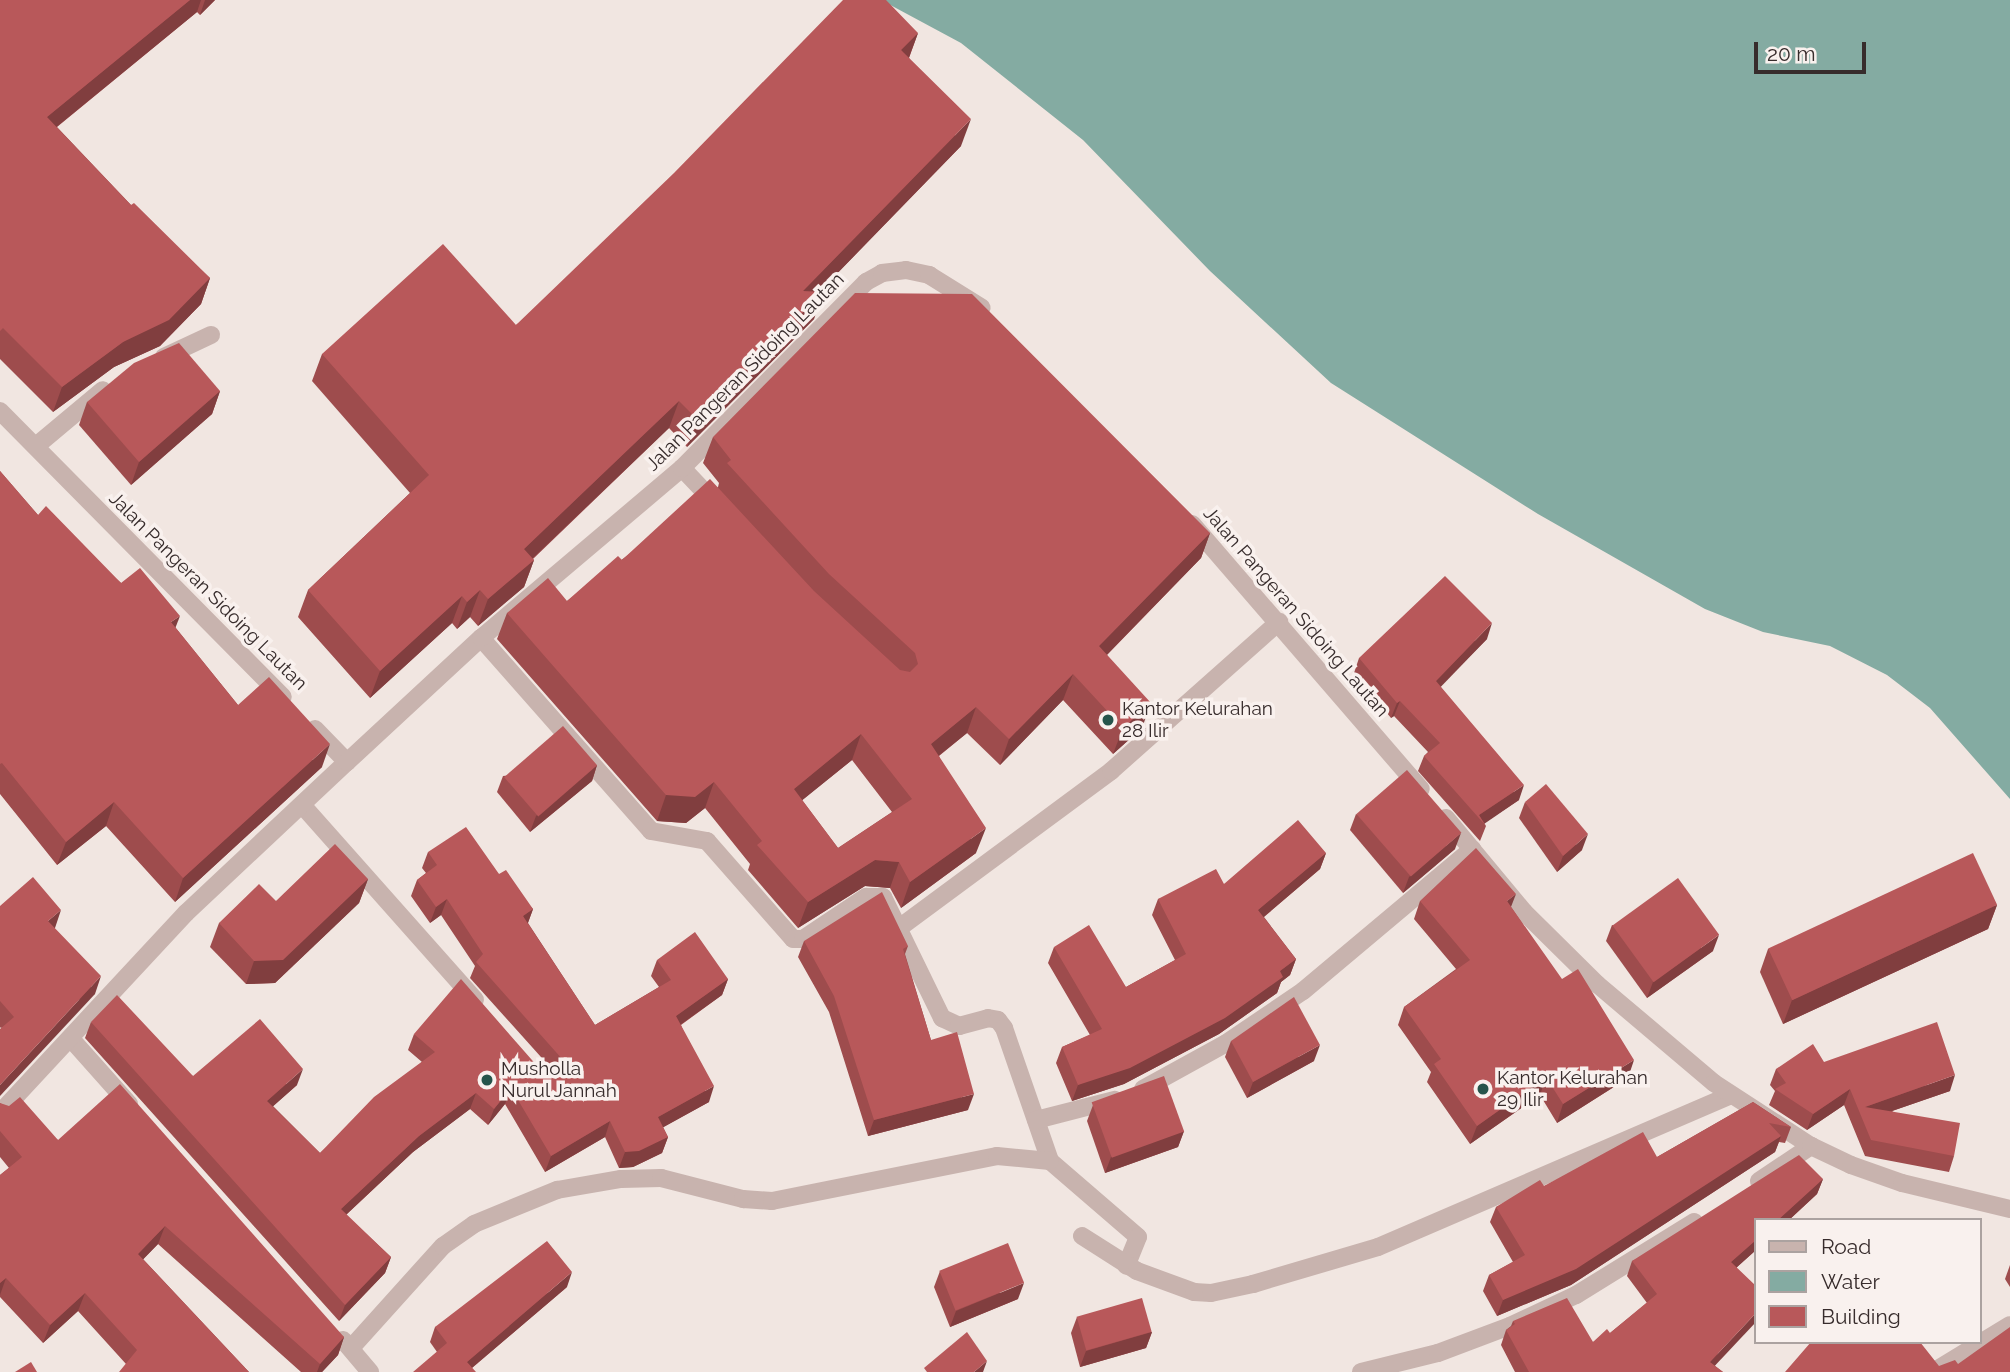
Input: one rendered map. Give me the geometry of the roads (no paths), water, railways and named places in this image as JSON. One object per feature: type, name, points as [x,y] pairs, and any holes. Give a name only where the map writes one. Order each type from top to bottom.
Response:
[{"type":"street","name":"Jalan Pangeran Sidoing Lautan","points":[[0,411],[347,762],[481,638],[682,468],[866,282],[882,273],[906,270],[929,275],[976,302],[995,321]]},
{"type":"street","points":[[143,366],[211,335]]},
{"type":"street","points":[[36,446],[119,377]]},
{"type":"street","points":[[682,468],[729,518]]},
{"type":"street","name":"Jalan Pangeran Sidoing Lautan","points":[[1183,515],[1279,622],[1524,912],[1659,1038],[1714,1083],[1811,1146],[1902,1183],[2010,1209]]},
{"type":"street","points":[[899,928],[1111,771],[1279,622]]},
{"type":"street","points":[[481,638],[651,831],[707,841],[793,939],[803,939],[875,894],[883,897],[942,1018],[960,1026],[988,1018],[998,1020],[1004,1028],[1050,1161],[1137,1235],[1131,1256]]},
{"type":"street","points":[[0,1114],[72,1040],[186,913],[347,762]]},
{"type":"street","points":[[303,806],[485,1012]]},
{"type":"street","points":[[1036,1120],[1129,1094],[1225,1044],[1337,965],[1472,849]]},
{"type":"street","points":[[72,1040],[144,1120]]},
{"type":"street","points":[[1082,1236],[1131,1256],[1204,1293],[1253,1284],[1378,1247],[1731,1094]]},
{"type":"street","points":[[1746,1191],[1811,1146]]},
{"type":"street","points":[[353,1350],[443,1245],[474,1224],[556,1189],[621,1179],[662,1178],[743,1199],[772,1201],[997,1156],[1050,1161]]},
{"type":"street","points":[[1362,1372],[1438,1353],[1510,1326],[1576,1295],[1712,1212]]},
{"type":"street","points":[[1982,1342],[2010,1325]]},
{"type":"street","points":[[333,1328],[370,1372]]},
{"type":"street","points":[[1938,1369],[1979,1344]]},
{"type":"water","points":[[881,0],[2010,0],[2010,799],[1930,708],[1887,675],[1830,646],[1763,632],[1705,609],[1538,514],[1331,383],[1210,271],[1083,140],[961,43]]},
{"type":"place","name":"Kantor Kelurahan 28 Ilir","points":[[1108,720]]},
{"type":"place","name":"Musholla Nurul Jannah","points":[[487,1080]]},
{"type":"place","name":"Kantor Kelurahan 29 Ilir","points":[[1483,1089]]}]
